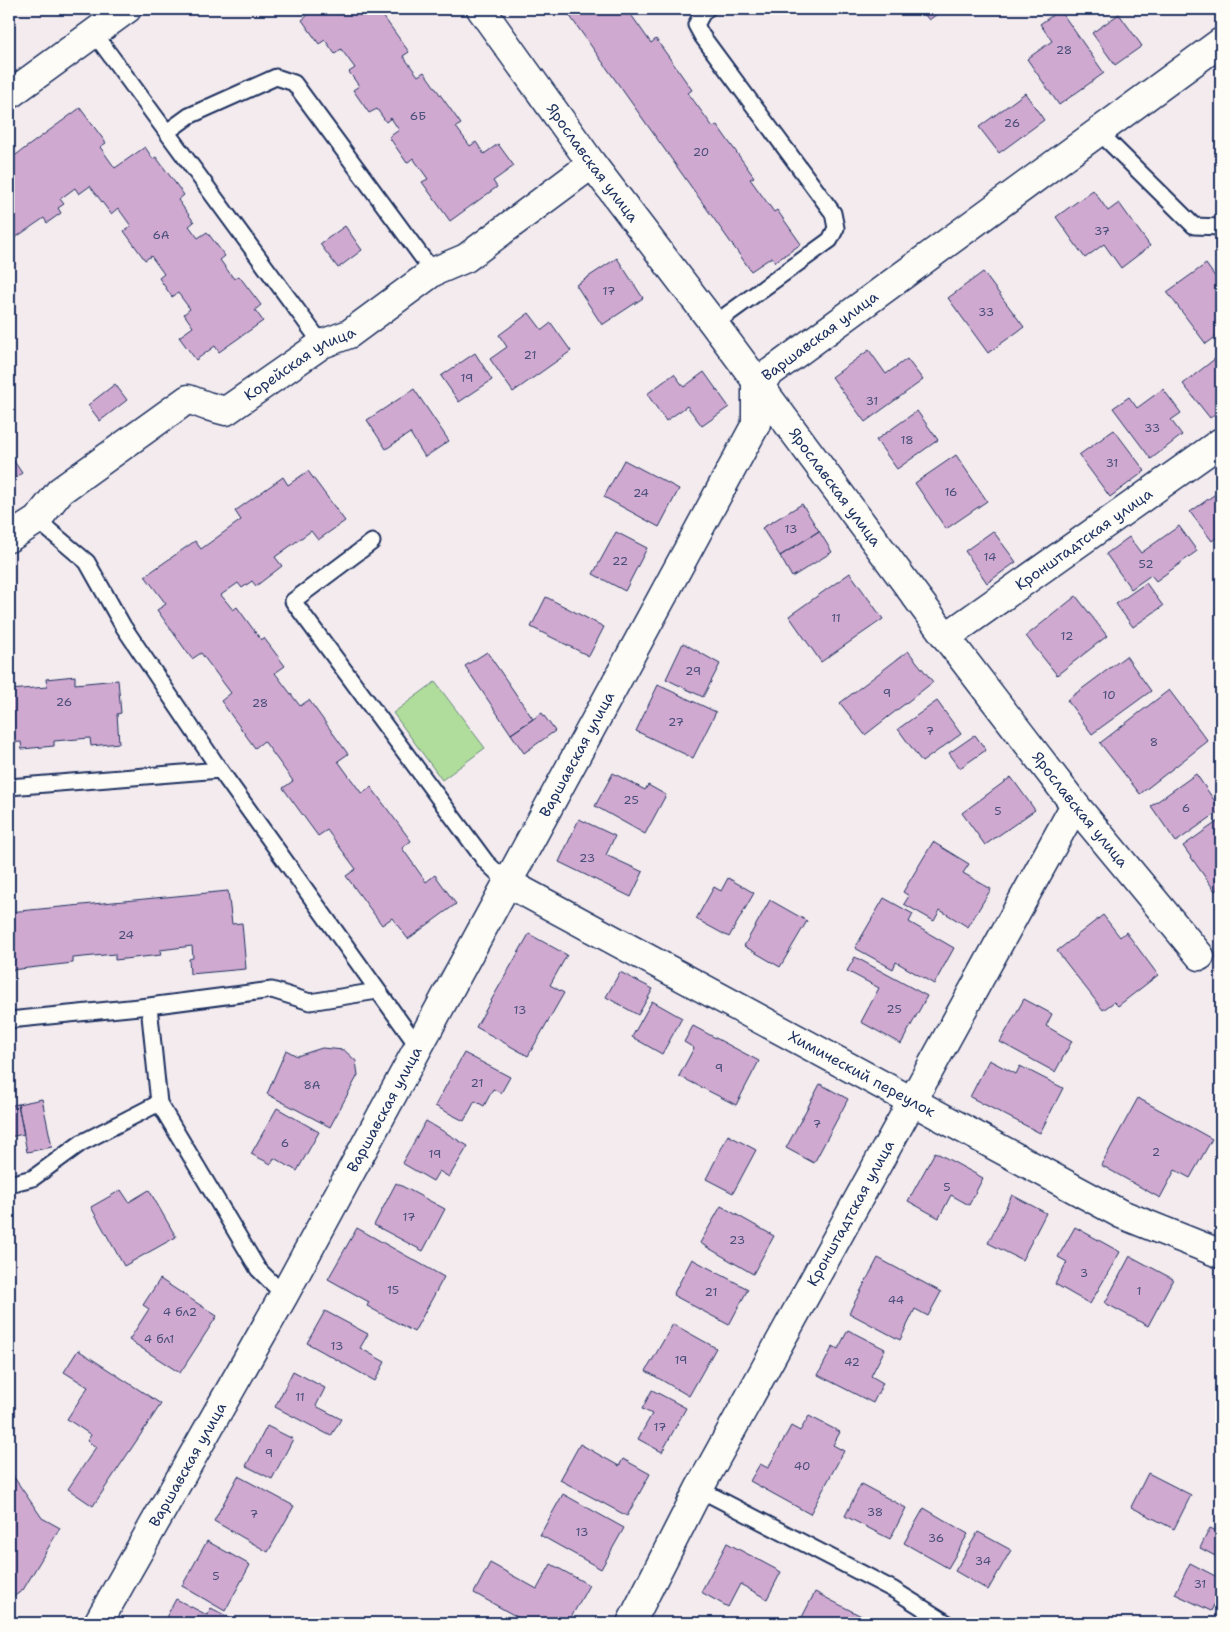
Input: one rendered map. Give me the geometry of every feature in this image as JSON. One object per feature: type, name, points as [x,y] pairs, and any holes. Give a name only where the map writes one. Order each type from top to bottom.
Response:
[{"type":"street","points":[[9,96],[127,9]]},
{"type":"street","name":"Ярославская улица","points":[[481,9],[592,164],[714,324],[946,637],[1075,805],[1200,956]]},
{"type":"street","name":"Варшавская улица","points":[[98,1623],[284,1295],[756,424],[756,383],[1221,42]]},
{"type":"street","name":"Корейская улица","points":[[9,538],[37,520],[60,491],[188,399],[226,411],[322,344],[349,334],[433,272],[466,258],[592,164]]},
{"type":"street","name":"Кронштадтская улица","points":[[946,637],[1221,442]]},
{"type":"street","name":"Кронштадтская улица","points":[[631,1623],[699,1489],[1075,805]]},
{"type":"street","name":"Химический переулок","points":[[508,883],[1121,1214],[1221,1254]]},
{"type":"lane","points":[[707,9],[703,12],[696,25],[702,36],[833,213],[836,228],[830,240],[714,324]]},
{"type":"lane","points":[[94,33],[322,344]]},
{"type":"lane","points":[[167,132],[189,116],[276,76],[294,83],[433,272]]},
{"type":"lane","points":[[1099,132],[1194,226],[1221,227]]},
{"type":"lane","points":[[37,520],[87,562],[123,626],[220,770],[419,1048]]},
{"type":"lane","points":[[372,542],[292,601],[486,862],[508,883]]},
{"type":"lane","points":[[9,786],[220,770]]},
{"type":"lane","points":[[9,1020],[149,1006],[272,990],[310,1002],[377,991]]},
{"type":"lane","points":[[149,1006],[159,1103],[258,1269],[284,1295]]},
{"type":"lane","points":[[9,1184],[33,1178],[81,1143],[159,1103]]},
{"type":"lane","points":[[699,1489],[894,1590],[947,1623]]},
{"type":"green space","points":[[435,682],[485,748],[442,780],[393,713]]},
{"type":"building","points":[[303,9],[378,9],[409,52],[403,56],[418,76],[424,72],[461,124],[456,127],[470,146],[476,142],[484,154],[498,144],[514,166],[493,181],[497,187],[450,221],[422,182],[428,179],[413,158],[407,163],[389,137],[399,130],[391,118],[386,122],[377,109],[369,113],[353,90],[359,86],[349,72],[355,68],[341,49],[335,54],[325,40],[319,44],[302,20],[308,15]]},
{"type":"building","points":[[572,9],[627,9],[651,43],[656,39],[692,90],[688,93],[713,127],[717,125],[754,177],[750,179],[774,212],[777,210],[801,244],[775,262],[772,257],[751,271],[567,12]]},
{"type":"building","points":[[920,9],[944,9],[929,20]]},
{"type":"building","points":[[1060,10],[1104,73],[1059,105],[1027,59],[1052,41],[1040,24]]},
{"type":"building","points":[[1119,14],[1142,46],[1115,65],[1092,33]]},
{"type":"building","points":[[1025,93],[1044,120],[999,153],[979,127]]},
{"type":"building","points":[[80,108],[106,143],[100,147],[115,168],[145,147],[153,159],[156,157],[184,195],[178,200],[194,222],[189,226],[198,238],[207,232],[225,256],[220,260],[234,279],[239,276],[261,305],[255,310],[263,321],[219,352],[215,346],[196,360],[179,337],[193,327],[184,314],[190,309],[178,293],[172,297],[159,278],[164,274],[151,256],[145,260],[124,231],[131,226],[118,208],[111,214],[90,186],[79,194],[75,188],[60,199],[64,204],[58,208],[61,213],[47,223],[44,218],[9,242],[9,160]]},
{"type":"building","points":[[1093,190],[1108,211],[1119,203],[1150,246],[1121,268],[1104,244],[1085,258],[1056,217]]},
{"type":"building","points":[[345,226],[362,250],[338,268],[320,244]]},
{"type":"building","points":[[617,258],[643,298],[602,325],[576,285]]},
{"type":"building","points":[[1206,264],[1221,285],[1221,333],[1206,344],[1167,292]]},
{"type":"building","points":[[983,272],[1024,327],[988,353],[948,298]]},
{"type":"building","points":[[529,313],[542,330],[551,323],[571,351],[513,392],[490,359],[507,347],[499,335]]},
{"type":"building","points":[[869,350],[886,374],[907,359],[923,380],[865,422],[832,377]]},
{"type":"building","points":[[475,353],[492,380],[459,402],[441,376]]},
{"type":"building","points":[[1221,354],[1221,409],[1210,418],[1183,384]]},
{"type":"building","points":[[704,372],[729,407],[702,426],[687,406],[666,421],[647,394],[674,374],[684,387]]},
{"type":"building","points":[[115,384],[127,400],[100,421],[88,405]]},
{"type":"building","points":[[414,389],[449,441],[425,457],[410,433],[386,449],[367,420]]},
{"type":"building","points":[[1163,389],[1181,413],[1171,420],[1182,435],[1151,459],[1113,408],[1129,397],[1137,408]]},
{"type":"building","points":[[917,411],[938,440],[897,469],[876,440]]},
{"type":"building","points":[[1114,430],[1145,471],[1110,497],[1079,455]]},
{"type":"building","points":[[9,454],[22,473],[9,483]]},
{"type":"building","points":[[956,455],[987,501],[946,529],[915,483]]},
{"type":"building","points":[[624,460],[679,489],[659,527],[604,497]]},
{"type":"building","points":[[308,471],[345,521],[318,540],[311,531],[275,557],[282,566],[256,586],[252,581],[242,588],[238,583],[221,595],[233,610],[237,607],[261,640],[264,638],[285,666],[275,673],[300,706],[309,700],[348,754],[338,761],[362,794],[371,787],[411,841],[402,848],[426,882],[435,875],[456,904],[408,939],[392,918],[382,925],[346,876],[356,869],[327,830],[318,836],[283,788],[293,781],[264,741],[255,748],[221,701],[231,693],[201,653],[192,659],[157,610],[166,604],[145,576],[195,541],[201,549],[241,520],[235,511],[283,477],[288,485]]},
{"type":"building","points":[[1221,490],[1221,534],[1212,541],[1190,512]]},
{"type":"building","points":[[802,504],[819,531],[780,556],[762,528]]},
{"type":"building","points":[[1179,526],[1197,551],[1156,581],[1151,575],[1131,589],[1106,554],[1129,537],[1141,553]]},
{"type":"building","points":[[819,531],[832,552],[792,577],[780,556]]},
{"type":"building","points":[[993,531],[1016,562],[987,583],[965,551]]},
{"type":"building","points":[[616,532],[647,548],[625,591],[593,574]]},
{"type":"building","points":[[850,573],[883,619],[821,662],[789,616]]},
{"type":"building","points":[[1146,583],[1163,606],[1133,627],[1116,604]]},
{"type":"building","points":[[1076,596],[1107,636],[1057,675],[1026,636]]},
{"type":"building","points":[[546,597],[604,627],[589,656],[531,627]]},
{"type":"building","points":[[683,643],[720,664],[703,697],[666,679]]},
{"type":"building","points":[[908,651],[933,682],[865,735],[840,703]]},
{"type":"building","points":[[487,652],[533,719],[511,734],[465,666]]},
{"type":"building","points":[[1126,656],[1151,691],[1092,734],[1067,700]]},
{"type":"building","points":[[75,676],[75,684],[118,680],[121,713],[117,714],[119,743],[91,746],[90,738],[54,741],[54,746],[22,749],[21,742],[9,743],[9,690],[47,687],[46,679]]},
{"type":"building","points":[[658,685],[716,712],[693,758],[636,731]]},
{"type":"building","points":[[1169,690],[1208,741],[1140,794],[1100,743]]},
{"type":"building","points":[[937,701],[961,734],[922,762],[898,729]]},
{"type":"building","points":[[542,713],[555,731],[524,753],[511,734]]},
{"type":"building","points":[[975,735],[986,750],[960,768],[949,753]]},
{"type":"building","points":[[613,773],[645,790],[648,785],[666,795],[645,834],[595,806]]},
{"type":"building","points":[[1196,774],[1221,810],[1176,842],[1151,806]]},
{"type":"building","points":[[1011,777],[1035,810],[985,845],[962,813]]},
{"type":"building","points":[[579,819],[615,836],[606,855],[643,872],[631,897],[559,862]]},
{"type":"building","points":[[1221,819],[1221,886],[1215,891],[1183,846]]},
{"type":"building","points":[[933,842],[969,864],[963,873],[991,889],[968,927],[940,910],[934,921],[904,904],[909,896],[903,892]]},
{"type":"building","points":[[728,878],[754,893],[729,937],[696,919],[714,887],[721,891]]},
{"type":"building","points":[[228,891],[232,924],[242,923],[246,969],[190,974],[189,959],[193,958],[192,946],[160,950],[161,955],[115,960],[115,954],[73,958],[73,963],[11,970],[11,965],[9,965],[9,912]]},
{"type":"building","points":[[884,898],[913,914],[909,922],[954,948],[934,984],[896,962],[893,969],[855,948]]},
{"type":"building","points":[[770,900],[807,921],[780,967],[744,946]]},
{"type":"building","points":[[1103,915],[1120,937],[1126,932],[1158,975],[1118,1006],[1114,1002],[1103,1010],[1057,951]]},
{"type":"building","points":[[529,934],[567,955],[550,985],[564,993],[528,1056],[476,1027]]},
{"type":"building","points":[[855,957],[927,996],[901,1044],[861,1022],[879,988],[847,971]]},
{"type":"building","points":[[620,972],[653,989],[638,1015],[606,997]]},
{"type":"building","points":[[1024,999],[1052,1014],[1046,1026],[1072,1041],[1055,1072],[1000,1042]]},
{"type":"building","points":[[652,1001],[682,1018],[662,1054],[632,1037]]},
{"type":"building","points":[[693,1026],[759,1061],[736,1105],[679,1076],[694,1048],[684,1042]]},
{"type":"building","points":[[322,1048],[344,1050],[356,1061],[358,1075],[330,1127],[267,1094],[286,1050],[297,1056]]},
{"type":"building","points":[[464,1053],[510,1077],[501,1093],[493,1089],[484,1106],[475,1101],[464,1121],[435,1106]]},
{"type":"building","points":[[989,1060],[1016,1074],[1020,1066],[1063,1088],[1040,1133],[970,1097]]},
{"type":"building","points":[[820,1084],[848,1099],[814,1163],[786,1148]]},
{"type":"building","points":[[1138,1098],[1212,1139],[1190,1178],[1175,1170],[1160,1198],[1101,1165]]},
{"type":"building","points":[[42,1099],[52,1147],[27,1152],[18,1104]]},
{"type":"building","points":[[18,1104],[24,1134],[9,1137],[9,1106]]},
{"type":"building","points":[[277,1108],[319,1132],[297,1171],[274,1158],[271,1164],[251,1154]]},
{"type":"building","points":[[426,1121],[468,1146],[449,1177],[439,1171],[433,1181],[402,1163]]},
{"type":"building","points":[[728,1135],[756,1150],[733,1193],[706,1179]]},
{"type":"building","points":[[935,1152],[983,1178],[969,1205],[951,1195],[939,1218],[908,1201]]},
{"type":"building","points":[[396,1183],[445,1209],[423,1251],[374,1225]]},
{"type":"building","points":[[121,1190],[129,1202],[149,1190],[176,1237],[124,1266],[91,1207]]},
{"type":"building","points":[[1012,1195],[1046,1213],[1022,1260],[988,1243]]},
{"type":"building","points":[[721,1206],[774,1236],[753,1274],[700,1243]]},
{"type":"building","points":[[1075,1227],[1120,1252],[1090,1304],[1055,1284],[1067,1262],[1058,1257]]},
{"type":"building","points":[[357,1228],[444,1277],[414,1332],[367,1306],[369,1302],[328,1279]]},
{"type":"building","points":[[1130,1256],[1173,1279],[1148,1326],[1105,1303]]},
{"type":"building","points":[[878,1258],[941,1292],[928,1316],[915,1309],[900,1340],[849,1313]]},
{"type":"building","points":[[692,1259],[748,1289],[729,1325],[673,1295]]},
{"type":"building","points":[[160,1279],[217,1316],[180,1373],[129,1340],[149,1309],[143,1305]]},
{"type":"building","points":[[325,1311],[368,1334],[360,1348],[385,1362],[375,1381],[307,1343]]},
{"type":"building","points":[[673,1324],[716,1348],[689,1396],[646,1371]]},
{"type":"building","points":[[848,1330],[885,1349],[871,1376],[883,1383],[873,1403],[818,1375],[833,1346],[838,1349]]},
{"type":"building","points":[[78,1350],[161,1404],[93,1506],[68,1489],[96,1447],[87,1441],[91,1435],[67,1419],[88,1387],[64,1372]]},
{"type":"building","points":[[293,1371],[325,1388],[316,1406],[341,1419],[331,1436],[275,1407]]},
{"type":"building","points":[[652,1390],[686,1408],[662,1452],[638,1439],[652,1414],[642,1409]]},
{"type":"building","points":[[809,1416],[840,1432],[833,1445],[844,1451],[810,1514],[750,1481],[760,1464],[768,1468],[791,1426],[800,1431]]},
{"type":"building","points":[[267,1426],[293,1439],[272,1479],[246,1466]]},
{"type":"building","points":[[580,1444],[619,1466],[623,1459],[650,1474],[627,1516],[560,1480]]},
{"type":"building","points":[[9,1470],[42,1518],[60,1528],[23,1590],[9,1600]]},
{"type":"building","points":[[1148,1473],[1191,1495],[1174,1529],[1131,1507]]},
{"type":"building","points":[[238,1476],[294,1506],[268,1552],[214,1521]]},
{"type":"building","points":[[861,1484],[906,1508],[890,1539],[845,1516]]},
{"type":"building","points":[[563,1494],[624,1528],[601,1569],[540,1535]]},
{"type":"building","points":[[924,1508],[968,1534],[948,1568],[904,1543]]},
{"type":"building","points":[[1210,1528],[1221,1533],[1221,1559],[1200,1548]]},
{"type":"building","points":[[978,1532],[1011,1550],[988,1590],[955,1571]]},
{"type":"building","points":[[207,1541],[250,1565],[225,1611],[182,1586]]},
{"type":"building","points":[[727,1543],[781,1572],[767,1599],[740,1584],[728,1607],[701,1592]]},
{"type":"building","points":[[490,1563],[537,1589],[551,1564],[589,1585],[568,1623],[549,1623],[541,1619],[539,1623],[528,1623],[474,1593]]},
{"type":"building","points":[[1190,1563],[1221,1579],[1221,1590],[1211,1611],[1175,1594]]},
{"type":"building","points":[[815,1592],[865,1618],[862,1623],[799,1623]]},
{"type":"building","points":[[176,1599],[207,1615],[211,1608],[236,1621],[235,1623],[163,1623]]}]
